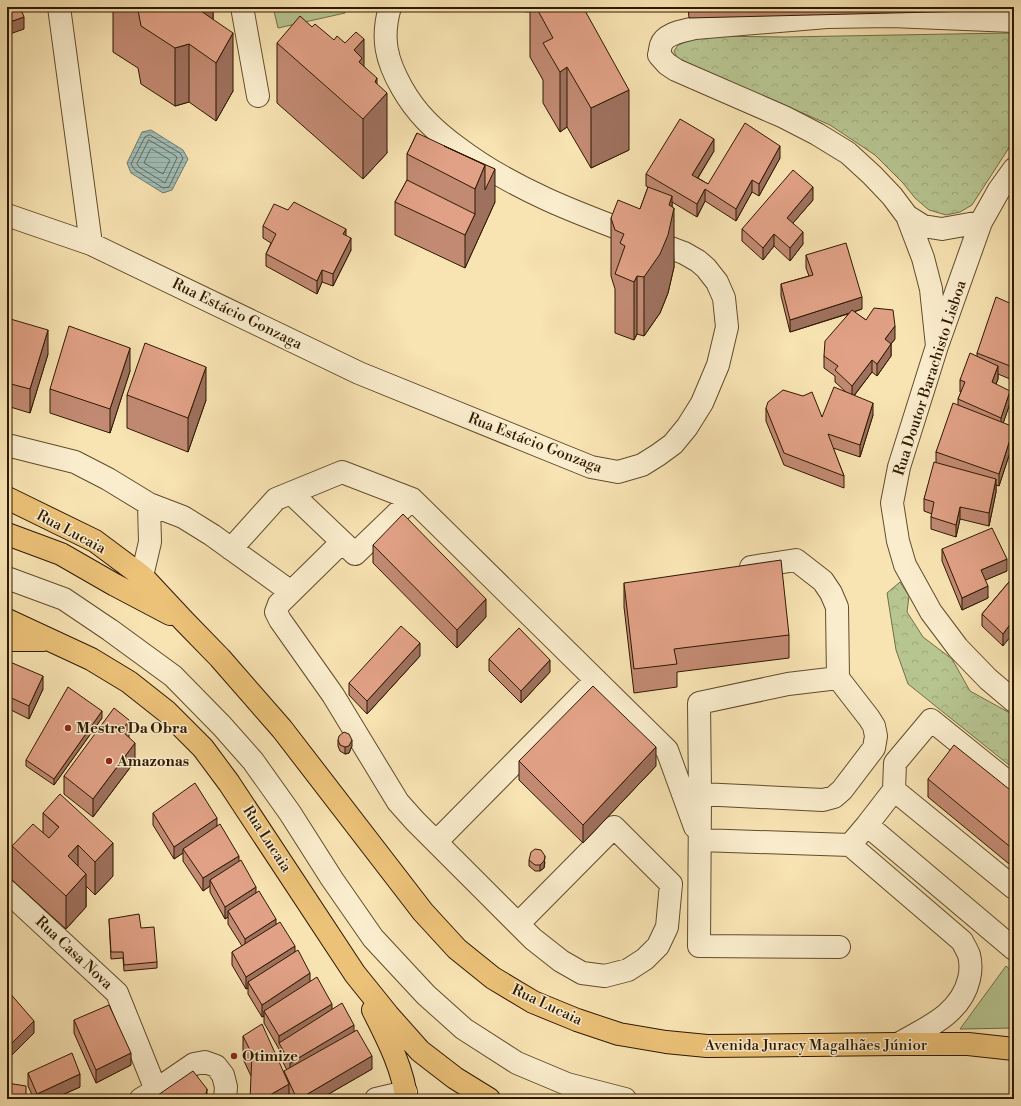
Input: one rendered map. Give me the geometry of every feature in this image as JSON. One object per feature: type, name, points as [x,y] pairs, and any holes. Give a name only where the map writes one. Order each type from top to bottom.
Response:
[{"type":"main road","name":"Rua Lucaia","points":[[7,498],[95,541],[142,576],[220,658],[282,729],[423,912],[457,949],[493,978],[533,1002],[577,1020],[619,1034]]},
{"type":"main road","name":"Rua Lucaia","points":[[7,534],[61,554],[115,585],[184,621]]},
{"type":"main road","name":"Rua Lucaia","points":[[7,620],[91,659],[129,682],[167,712],[203,748],[229,782],[355,974],[388,1015],[420,1051],[455,1078],[489,1099]]},
{"type":"main road","points":[[7,640],[48,640]]},
{"type":"main road","points":[[355,974],[398,1064],[406,1096]]},
{"type":"main road","name":"Avenida Juracy Magalhães Júnior","points":[[619,1034],[666,1042],[707,1046],[968,1044],[1014,1049]]},
{"type":"street","points":[[242,7],[258,96]]},
{"type":"street","name":"Rua Estácio Gonzaga","points":[[7,215],[91,244],[359,373],[591,467],[618,472],[642,464],[663,452],[673,444],[687,427],[702,403],[718,365],[727,327],[724,298],[718,282],[698,261],[684,253],[564,207],[516,186],[477,162],[434,129],[410,102],[393,73],[385,48],[385,22],[390,7]]},
{"type":"street","points":[[59,12],[91,244]]},
{"type":"street","points":[[937,346],[931,289],[923,258],[907,216],[892,196],[848,153],[817,134],[784,117],[676,70],[667,64],[659,55],[661,45],[667,38],[680,31],[695,28],[826,17],[891,16],[1014,21]]},
{"type":"street","name":"Rua Doutor Barachisto Lisboa","points":[[1014,169],[999,190],[981,222],[937,346],[899,467],[892,503],[898,541],[905,565],[931,612],[958,648],[988,679],[1014,701]]},
{"type":"street","points":[[907,216],[923,226],[942,229],[981,222]]},
{"type":"street","points":[[7,445],[75,462],[108,479],[149,504],[184,517],[232,549],[291,592]]},
{"type":"street","points":[[232,549],[276,499],[342,472],[412,499],[667,750],[700,840]]},
{"type":"street","points":[[291,493],[355,554],[412,499]]},
{"type":"street","points":[[142,576],[150,542],[149,504]]},
{"type":"street","points":[[342,542],[279,604],[276,612],[280,620],[333,695],[398,802],[436,842],[518,924],[533,939],[561,961],[582,973],[605,976],[628,970],[645,959],[658,946],[667,927],[670,884],[614,827],[518,924]]},
{"type":"street","points":[[700,794],[823,800],[834,797],[842,790],[874,748],[876,736],[874,726],[838,678],[837,607],[831,593],[823,581],[796,560],[749,567]]},
{"type":"street","points":[[7,578],[64,600],[110,630],[173,676],[222,726],[253,761],[290,813],[332,879],[373,938],[426,995],[464,1029],[517,1063],[566,1084],[625,1099]]},
{"type":"street","points":[[838,678],[788,684],[699,702],[699,946],[839,947]]},
{"type":"street","points":[[436,842],[596,680]]},
{"type":"street","points":[[850,845],[894,790],[895,762],[931,720],[1014,787]]},
{"type":"street","points":[[894,790],[1014,888]]},
{"type":"street","points":[[867,825],[1014,949]]},
{"type":"street","points":[[700,840],[850,845],[962,941],[969,955],[971,969],[968,986],[961,1000],[948,1013],[931,1026],[898,1044]]},
{"type":"street","name":"Rua Casa Nova","points":[[7,892],[117,993],[148,1095]]},
{"type":"street","points":[[962,941],[979,920]]},
{"type":"street","points":[[968,1044],[1014,1043]]},
{"type":"street","points":[[148,1095],[194,1064],[205,1062],[216,1066],[223,1075],[226,1087],[225,1099]]},
{"type":"street","points":[[376,1099],[406,1096]]},
{"type":"green space","points":[[273,7],[344,7],[345,13],[278,28]]},
{"type":"green space","points":[[525,7],[638,7],[638,9],[525,12]]},
{"type":"green space","points":[[1008,33],[1014,35],[1014,140],[972,205],[960,212],[946,215],[929,210],[915,198],[903,183],[875,155],[830,125],[677,58],[674,51],[678,45],[701,36],[785,37]]},
{"type":"green space","points":[[900,582],[909,596],[907,612],[923,637],[952,659],[970,691],[1014,716],[1014,769],[908,684],[896,650],[887,593]]},
{"type":"green space","points":[[1006,966],[1014,973],[1014,1028],[960,1029]]},
{"type":"water","points":[[151,130],[183,150],[188,159],[172,190],[163,193],[131,173],[127,163],[142,132]]},
{"type":"building","points":[[7,7],[20,7],[24,17],[7,23]]},
{"type":"building","points":[[133,7],[199,7],[198,9],[233,33],[216,63],[189,44],[175,48],[141,26],[138,10]]},
{"type":"building","points":[[536,7],[583,7],[629,90],[591,108],[567,67],[560,72],[543,43],[553,38]]},
{"type":"building","points":[[300,16],[312,27],[315,24],[334,40],[337,36],[345,43],[356,32],[364,39],[354,50],[362,58],[359,62],[377,78],[375,82],[387,93],[363,119],[277,43]]},
{"type":"building","points":[[680,119],[714,139],[692,175],[708,184],[745,123],[780,146],[759,184],[752,180],[736,209],[705,189],[697,204],[646,174]]},
{"type":"building","points":[[417,133],[485,165],[475,189],[407,154]]},
{"type":"building","points":[[444,146],[495,169],[485,190],[485,165]]},
{"type":"building","points":[[793,170],[813,187],[787,218],[803,232],[790,248],[774,234],[763,248],[742,229]]},
{"type":"building","points":[[407,180],[475,214],[465,235],[395,202]]},
{"type":"building","points":[[648,187],[672,196],[669,205],[674,208],[668,235],[660,254],[644,277],[637,276],[634,282],[615,274],[625,246],[620,243],[624,234],[615,230],[611,218],[618,200],[640,209]]},
{"type":"building","points":[[294,202],[346,229],[343,234],[351,238],[333,274],[322,270],[317,281],[266,254],[276,234],[263,226],[274,204],[288,210]]},
{"type":"building","points":[[846,243],[862,297],[790,320],[781,284],[813,275],[806,255]]},
{"type":"building","points":[[996,297],[1014,305],[1014,355],[1010,366],[977,353]]},
{"type":"building","points":[[874,308],[893,310],[895,326],[885,339],[891,344],[877,364],[872,360],[852,386],[835,370],[838,366],[824,356],[825,341],[852,310],[866,320]]},
{"type":"building","points":[[7,318],[48,330],[30,389],[7,383]]},
{"type":"building","points":[[69,326],[130,348],[110,409],[50,389]]},
{"type":"building","points":[[145,343],[206,367],[188,418],[127,395]]},
{"type":"building","points":[[970,353],[998,366],[992,382],[1010,391],[1001,418],[958,399],[965,382],[960,380]]},
{"type":"building","points":[[834,387],[873,403],[860,445],[828,434],[844,476],[784,453],[766,408],[768,402],[783,390],[803,396],[812,392],[822,417]]},
{"type":"building","points":[[953,403],[1014,427],[999,474],[936,452]]},
{"type":"building","points":[[934,462],[996,479],[989,513],[960,507],[956,525],[931,517],[934,502],[924,499]]},
{"type":"building","points":[[403,514],[486,599],[457,630],[373,545]]},
{"type":"building","points":[[992,528],[1007,559],[981,570],[988,586],[962,598],[942,549]]},
{"type":"building","points":[[781,560],[789,635],[674,649],[677,664],[634,669],[624,583]]},
{"type":"building","points":[[1014,576],[1014,619],[1003,634],[982,614]]},
{"type":"building","points":[[401,626],[420,643],[367,701],[349,683]]},
{"type":"building","points":[[519,628],[550,660],[521,691],[489,659]]},
{"type":"building","points":[[10,662],[43,676],[29,706],[7,696],[7,672]]},
{"type":"building","points":[[593,686],[656,747],[583,825],[519,761]]},
{"type":"building","points":[[68,687],[102,711],[54,779],[26,760]]},
{"type":"building","points":[[114,708],[129,720],[122,731],[135,743],[93,799],[64,776]]},
{"type":"building","points":[[344,732],[349,734],[352,740],[349,746],[345,747],[340,745],[338,740],[339,736]]},
{"type":"building","points":[[954,745],[1014,793],[1014,850],[928,779]]},
{"type":"building","points":[[195,783],[217,818],[174,847],[153,813]]},
{"type":"building","points":[[60,794],[113,843],[95,862],[78,845],[68,856],[86,874],[66,896],[12,846],[33,824],[49,838],[59,827],[43,813]]},
{"type":"building","points":[[220,824],[239,856],[203,878],[183,849]]},
{"type":"building","points":[[535,849],[541,850],[545,856],[544,861],[540,865],[535,865],[529,860],[531,852]]},
{"type":"building","points":[[241,860],[256,887],[225,907],[210,880]]},
{"type":"building","points":[[259,891],[276,919],[245,939],[228,911]]},
{"type":"building","points":[[139,914],[141,928],[154,927],[157,962],[124,965],[123,952],[111,952],[109,919]]},
{"type":"building","points":[[280,922],[295,946],[246,977],[232,952]]},
{"type":"building","points":[[298,950],[310,973],[262,1005],[248,982]]},
{"type":"building","points":[[317,977],[332,1004],[279,1036],[264,1011]]},
{"type":"building","points":[[8,991],[34,1021],[7,1048],[7,992]]},
{"type":"building","points":[[342,1003],[354,1025],[290,1063],[279,1043]]},
{"type":"building","points":[[109,1005],[131,1053],[96,1070],[74,1020]]},
{"type":"building","points":[[262,1024],[289,1084],[263,1099],[250,1099],[252,1054],[243,1036]]},
{"type":"building","points":[[357,1030],[372,1056],[297,1099],[284,1071]]},
{"type":"building","points":[[72,1053],[80,1074],[37,1094],[28,1073]]},
{"type":"building","points":[[193,1071],[207,1089],[205,1099],[161,1099],[158,1095]]},
{"type":"building","points":[[7,1083],[26,1086],[26,1099],[7,1099]]},
{"type":"place","name":"Mestre Da Obra","points":[[68,728]]},
{"type":"place","name":"Amazonas","points":[[109,761]]},
{"type":"place","name":"Otimize","points":[[234,1056]]}]
